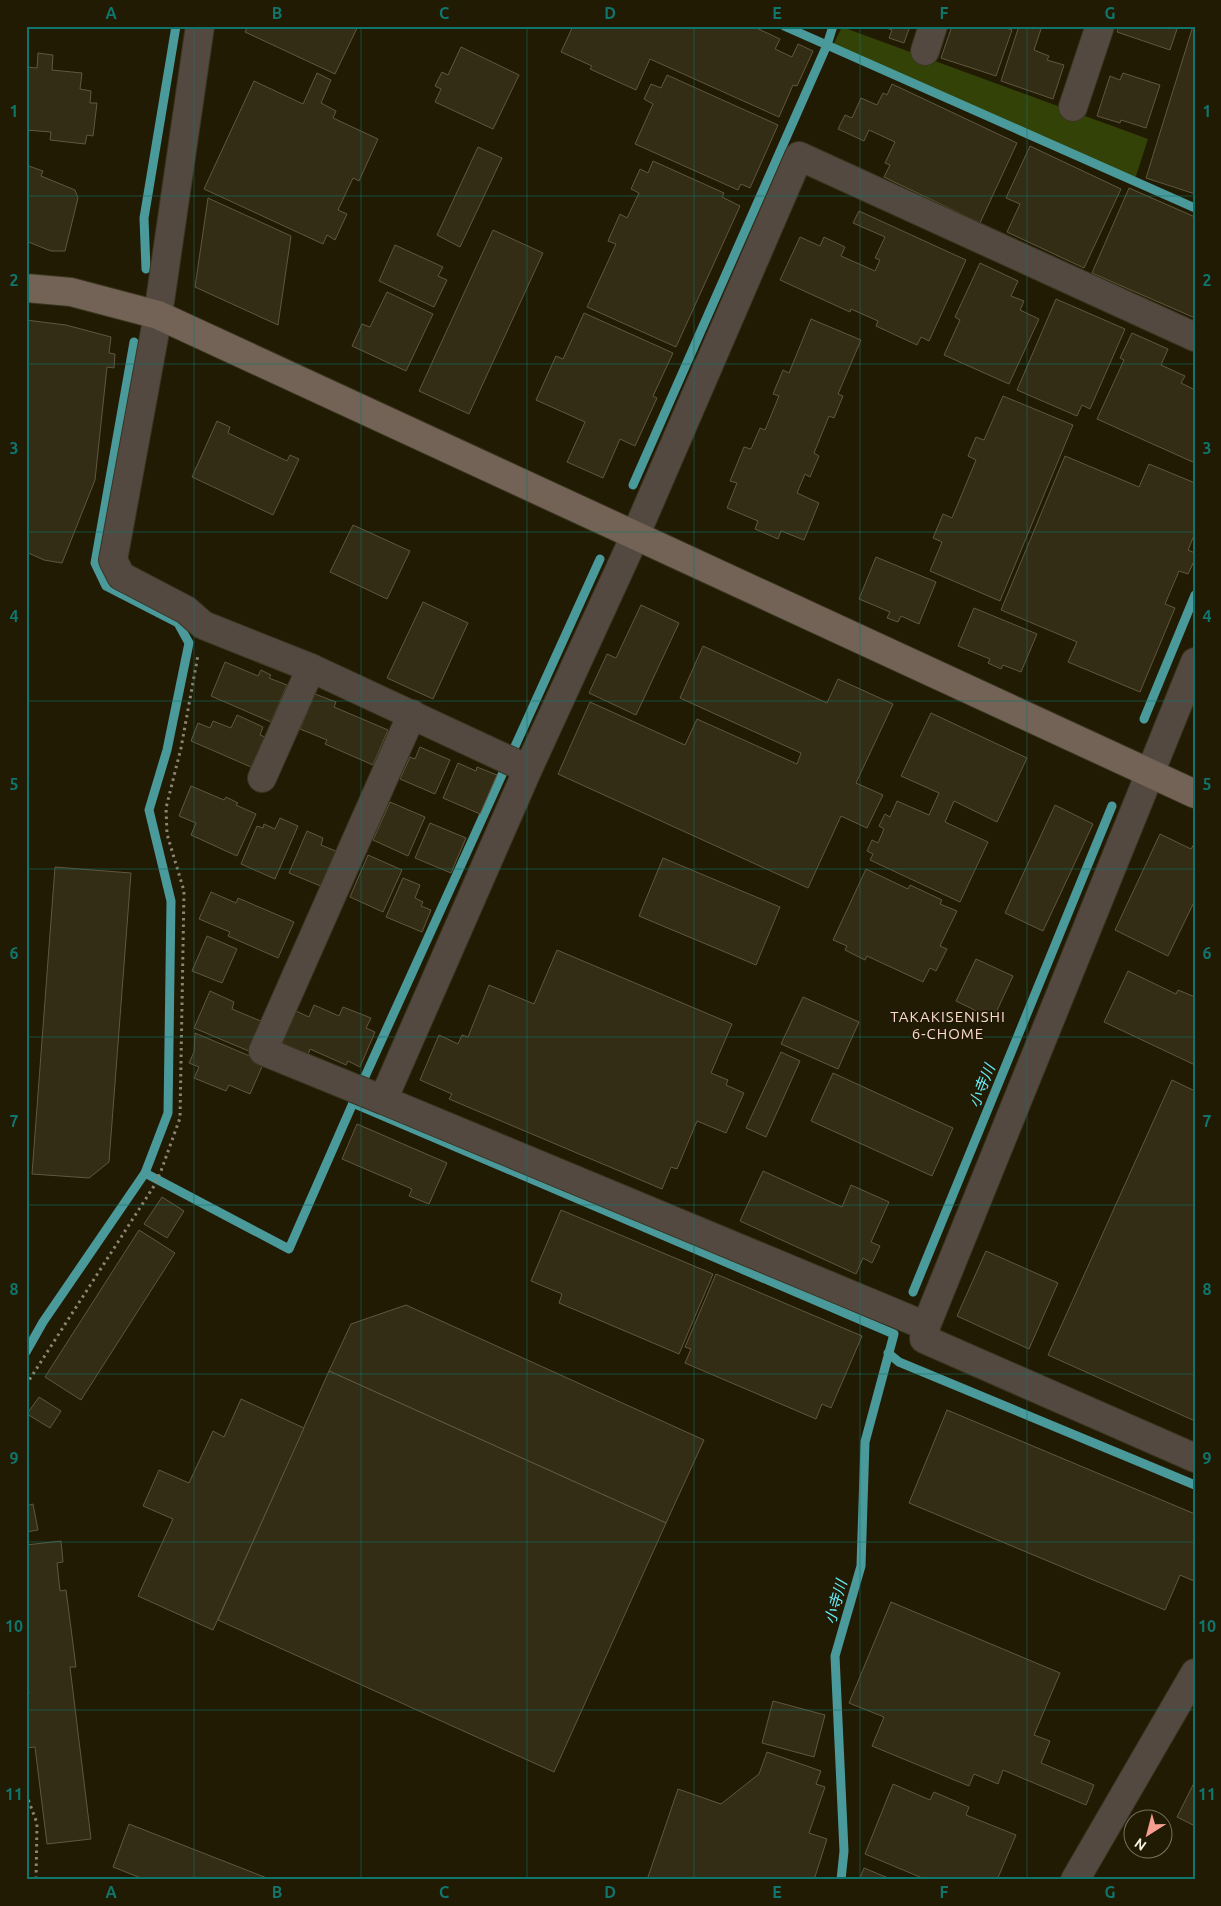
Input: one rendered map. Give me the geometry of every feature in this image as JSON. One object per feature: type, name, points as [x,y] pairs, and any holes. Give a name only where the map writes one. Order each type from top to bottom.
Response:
[{"type":"street","points":[[200,26],[158,315],[113,560],[121,576],[186,610],[203,625],[311,668],[516,764]]},
{"type":"street","points":[[1073,107],[1100,26]]},
{"type":"street","points":[[367,1094],[516,764],[635,536],[799,156],[1195,337]]},
{"type":"street","points":[[26,288],[71,292],[158,315],[1195,794]]},
{"type":"street","points":[[1195,662],[926,1326],[924,1339],[1195,1458]]},
{"type":"street","points":[[262,778],[311,668]]},
{"type":"street","points":[[412,714],[263,1051],[926,1326]]},
{"type":"street","points":[[1075,1880],[1195,1673]]},
{"type":"path","points":[[26,1385],[154,1186],[180,1118],[184,891],[166,834],[166,808],[183,739],[203,625]]},
{"type":"path","points":[[26,1794],[37,1823],[36,1880]]},
{"type":"green space","points":[[842,27],[1148,139],[1135,179],[833,45]]},
{"type":"building","points":[[248,26],[358,26],[335,74],[245,32]]},
{"type":"building","points":[[573,26],[752,26],[780,39],[775,49],[792,57],[798,44],[813,51],[797,86],[793,85],[779,117],[650,59],[636,90],[590,69],[592,66],[561,52]]},
{"type":"building","points":[[881,26],[910,26],[904,43],[889,38],[892,30]]},
{"type":"building","points":[[952,26],[1001,26],[1012,30],[996,76],[941,58]]},
{"type":"building","points":[[1019,26],[1042,26],[1034,50],[1049,56],[1047,60],[1064,65],[1053,99],[1001,81]]},
{"type":"building","points":[[1119,26],[1178,26],[1170,50],[1117,32]]},
{"type":"building","points":[[1193,26],[1195,26],[1195,194],[1146,178]]},
{"type":"building","points":[[461,47],[519,75],[493,129],[435,102],[441,89],[435,86],[442,72],[448,75]]},
{"type":"building","points":[[38,53],[53,55],[52,70],[82,73],[80,89],[91,91],[90,103],[97,103],[93,136],[87,135],[85,144],[50,140],[51,132],[26,130],[26,67],[37,68]]},
{"type":"building","points":[[317,73],[331,80],[321,103],[336,111],[333,118],[378,139],[359,181],[353,178],[338,210],[347,214],[335,240],[327,235],[323,244],[204,189],[254,81],[303,104]]},
{"type":"building","points":[[1123,73],[1160,85],[1146,128],[1121,120],[1120,123],[1097,116],[1110,76],[1120,80]]},
{"type":"building","points":[[667,75],[778,125],[750,188],[741,184],[738,190],[635,144],[653,104],[644,99],[651,84],[661,88]]},
{"type":"building","points":[[892,84],[1017,143],[980,223],[884,177],[890,165],[885,163],[895,142],[869,130],[864,141],[838,129],[845,115],[852,118],[861,98],[877,105],[883,93],[887,95]]},
{"type":"building","points":[[1030,146],[1121,189],[1084,268],[1007,232],[1020,204],[1006,198]]},
{"type":"building","points":[[478,147],[502,158],[460,247],[437,235]]},
{"type":"building","points":[[653,161],[724,193],[722,197],[740,206],[676,347],[587,307],[616,244],[608,241],[620,214],[627,218],[639,193],[631,189],[640,169],[648,173]]},
{"type":"building","points":[[26,165],[43,171],[41,176],[75,190],[78,198],[65,251],[51,251],[26,241]]},
{"type":"building","points":[[1129,188],[1195,217],[1195,318],[1092,273]]},
{"type":"building","points":[[208,198],[291,236],[278,325],[195,287]]},
{"type":"building","points":[[859,211],[966,260],[929,341],[921,337],[917,345],[876,326],[878,321],[851,309],[850,312],[780,280],[800,237],[820,246],[824,237],[845,247],[841,256],[875,271],[880,260],[875,258],[885,237],[853,223]]},
{"type":"building","points":[[493,230],[543,253],[469,414],[419,391]]},
{"type":"building","points":[[395,245],[443,267],[438,276],[447,280],[434,307],[379,281]]},
{"type":"building","points":[[980,263],[1018,281],[1011,296],[1024,301],[1020,310],[1039,319],[1009,384],[944,355],[960,320],[955,317]]},
{"type":"building","points":[[387,292],[433,314],[406,371],[352,346],[362,324],[370,327]]},
{"type":"building","points":[[1056,299],[1125,329],[1090,409],[1082,405],[1077,416],[1017,390]]},
{"type":"building","points":[[584,313],[673,353],[653,396],[657,398],[635,446],[620,439],[603,478],[567,462],[585,422],[536,400],[556,356],[563,359]]},
{"type":"building","points":[[811,319],[861,340],[838,394],[843,396],[834,418],[829,416],[814,453],[819,456],[810,477],[805,474],[797,493],[819,503],[804,540],[781,531],[778,539],[755,529],[758,521],[727,508],[737,483],[730,481],[744,447],[751,449],[760,428],[765,430],[779,396],[773,394],[783,370],[789,373]]},
{"type":"building","points":[[26,320],[66,325],[111,337],[109,353],[115,354],[114,368],[107,367],[95,480],[62,563],[44,560],[26,552]]},
{"type":"building","points":[[1132,333],[1168,349],[1161,365],[1185,376],[1181,383],[1195,390],[1195,463],[1097,419],[1124,360],[1120,358]]},
{"type":"building","points":[[1003,396],[1073,425],[1000,601],[930,571],[942,542],[933,538],[943,514],[952,518],[976,460],[968,456],[976,437],[984,440]]},
{"type":"building","points":[[217,421],[230,427],[228,433],[287,461],[290,455],[299,459],[273,515],[192,477]]},
{"type":"building","points":[[1065,456],[1139,487],[1149,464],[1195,483],[1195,533],[1188,550],[1195,553],[1195,559],[1188,574],[1179,571],[1165,604],[1175,608],[1140,692],[1068,662],[1077,642],[1001,610]]},
{"type":"building","points":[[353,525],[410,551],[387,599],[330,572]]},
{"type":"building","points":[[876,557],[936,582],[919,624],[901,616],[898,622],[887,618],[890,612],[859,599]]},
{"type":"building","points":[[423,602],[468,623],[433,699],[387,678]]},
{"type":"building","points":[[641,605],[679,623],[636,715],[589,693],[607,654],[616,658]]},
{"type":"building","points":[[974,608],[1037,634],[1021,672],[1003,665],[1001,669],[988,663],[990,659],[958,646]]},
{"type":"building","points":[[703,646],[827,703],[838,679],[893,704],[856,783],[883,795],[867,828],[841,816],[808,888],[558,774],[590,702],[685,745],[697,719],[797,764],[801,753],[680,698]]},
{"type":"building","points":[[225,662],[258,676],[261,670],[271,675],[269,678],[287,685],[271,722],[211,696]]},
{"type":"building","points":[[315,694],[336,702],[334,707],[388,730],[373,765],[325,744],[327,740],[300,729]]},
{"type":"building","points":[[931,713],[1027,758],[997,822],[954,801],[945,822],[988,842],[960,902],[870,860],[873,854],[867,851],[872,840],[878,843],[884,829],[879,826],[885,814],[890,817],[897,801],[929,815],[939,793],[901,776]]},
{"type":"building","points":[[237,715],[263,727],[260,735],[265,737],[251,767],[191,741],[198,723],[210,728],[213,721],[231,728]]},
{"type":"building","points":[[420,747],[450,760],[435,794],[400,779],[410,757],[415,759]]},
{"type":"building","points":[[458,763],[476,771],[477,767],[497,775],[480,814],[443,798]]},
{"type":"building","points":[[191,786],[224,800],[226,797],[238,803],[236,805],[256,814],[237,856],[191,835],[196,823],[179,816]]},
{"type":"building","points":[[390,802],[425,817],[408,856],[373,840]]},
{"type":"building","points":[[1055,805],[1093,824],[1043,931],[1005,913]]},
{"type":"building","points":[[280,818],[298,826],[275,879],[241,864],[257,826],[263,828],[264,824],[275,829]]},
{"type":"building","points":[[430,823],[466,838],[451,873],[415,858]]},
{"type":"building","points":[[307,831],[323,838],[321,845],[338,852],[323,887],[289,873]]},
{"type":"building","points":[[1160,834],[1191,849],[1195,842],[1195,900],[1168,956],[1115,930]]},
{"type":"building","points":[[368,855],[402,870],[383,912],[350,897]]},
{"type":"building","points":[[663,858],[780,907],[756,965],[639,916]]},
{"type":"building","points":[[55,867],[131,873],[109,1162],[89,1178],[32,1174]]},
{"type":"building","points":[[866,869],[908,889],[910,885],[942,900],[940,904],[957,911],[940,946],[947,949],[936,971],[930,968],[923,982],[867,956],[865,960],[845,950],[847,946],[833,940]]},
{"type":"building","points":[[403,878],[420,885],[415,898],[423,902],[421,906],[431,910],[422,932],[386,917]]},
{"type":"building","points":[[211,892],[236,903],[238,898],[294,922],[278,958],[228,936],[230,932],[199,919]]},
{"type":"building","points":[[207,936],[237,949],[222,983],[192,971]]},
{"type":"building","points":[[557,950],[732,1024],[711,1073],[728,1080],[726,1085],[744,1093],[726,1133],[697,1121],[677,1169],[671,1167],[662,1189],[449,1099],[452,1094],[420,1080],[439,1035],[458,1044],[462,1035],[468,1037],[489,985],[534,1004]]},
{"type":"building","points":[[976,959],[1013,976],[993,1019],[956,1001]]},
{"type":"building","points":[[1128,971],[1176,994],[1178,990],[1195,997],[1195,1065],[1104,1022]]},
{"type":"building","points":[[210,991],[234,1002],[232,1009],[263,1022],[251,1052],[194,1028]]},
{"type":"building","points":[[803,997],[859,1022],[838,1069],[781,1044]]},
{"type":"building","points":[[314,1005],[339,1016],[343,1007],[371,1018],[366,1028],[375,1032],[360,1067],[348,1061],[346,1065],[310,1049],[308,1055],[282,1043],[296,1011],[309,1017]]},
{"type":"building","points":[[195,1033],[264,1062],[250,1094],[229,1085],[226,1091],[194,1078],[199,1067],[189,1063],[194,1052]]},
{"type":"building","points":[[781,1052],[800,1061],[766,1137],[746,1128]]},
{"type":"building","points":[[833,1073],[953,1128],[932,1176],[811,1121]]},
{"type":"building","points":[[1172,1080],[1195,1091],[1195,1421],[1048,1355]]},
{"type":"building","points":[[357,1124],[447,1163],[429,1204],[409,1196],[412,1189],[342,1159]]},
{"type":"building","points":[[763,1171],[842,1207],[851,1185],[889,1202],[871,1242],[880,1246],[872,1263],[863,1258],[856,1274],[740,1221]]},
{"type":"building","points":[[162,1197],[184,1211],[167,1238],[144,1224]]},
{"type":"building","points":[[561,1210],[713,1274],[679,1354],[559,1303],[562,1294],[531,1281]]},
{"type":"building","points":[[139,1230],[175,1253],[81,1400],[45,1377]]},
{"type":"building","points":[[986,1251],[1058,1283],[1029,1349],[957,1316]]},
{"type":"building","points":[[716,1274],[862,1336],[831,1408],[822,1404],[816,1419],[685,1363],[691,1349],[685,1347]]},
{"type":"building","points":[[406,1305],[704,1440],[666,1523],[329,1371],[351,1324]]},
{"type":"building","points":[[329,1371],[666,1523],[554,1772],[218,1620]]},
{"type":"building","points":[[39,1397],[61,1411],[50,1428],[27,1414]]},
{"type":"building","points":[[241,1399],[304,1428],[213,1630],[138,1596],[173,1519],[143,1506],[159,1470],[189,1483],[213,1431],[224,1437]]},
{"type":"building","points":[[947,1410],[1195,1514],[1194,1581],[1180,1575],[1165,1610],[909,1503]]},
{"type":"building","points":[[33,1504],[38,1530],[26,1532],[26,1506]]},
{"type":"building","points":[[61,1541],[63,1562],[57,1563],[60,1591],[66,1590],[76,1667],[70,1667],[91,1839],[47,1844],[35,1747],[26,1748],[26,1695],[29,1694],[26,1673],[26,1545]]},
{"type":"building","points":[[891,1602],[1060,1673],[1034,1735],[1050,1741],[1041,1763],[1094,1785],[1086,1805],[1003,1770],[998,1784],[974,1774],[969,1786],[872,1746],[884,1717],[849,1703]]},
{"type":"building","points":[[773,1701],[825,1715],[814,1757],[762,1743]]},
{"type":"building","points":[[767,1752],[821,1771],[816,1784],[825,1787],[809,1833],[827,1839],[814,1880],[647,1880],[678,1789],[721,1804],[759,1774]]},
{"type":"building","points":[[1195,1783],[1195,1826],[1177,1817]]},
{"type":"building","points":[[893,1784],[930,1800],[934,1792],[969,1807],[966,1815],[1016,1835],[997,1880],[927,1880],[865,1854]]},
{"type":"building","points":[[129,1824],[272,1880],[146,1880],[113,1867]]},
{"type":"building","points":[[864,1868],[893,1880],[859,1880]]},
{"type":"waterway","points":[[146,269],[144,218],[176,26]]},
{"type":"waterway","points":[[784,26],[1195,208]]},
{"type":"waterway","points":[[633,485],[827,45],[833,26]]},
{"type":"waterway","points":[[26,1352],[43,1322],[145,1173],[168,1113],[171,901],[149,810],[167,750],[189,643],[178,623],[106,586],[95,563],[134,342]]},
{"type":"waterway","points":[[145,1173],[289,1249],[353,1103],[600,559]]},
{"type":"waterway","points":[[1144,719],[1195,595]]},
{"type":"waterway","name":"小寺川","points":[[913,1292],[1112,806]]},
{"type":"waterway","points":[[353,1103],[894,1334],[865,1442],[861,1566],[835,1656],[844,1851],[841,1880]]},
{"type":"waterway","points":[[888,1353],[899,1362],[1195,1485]]},
{"type":"district","name":"TAKAKISENISHI 6-CHOME","points":[[948,1026]]}]
